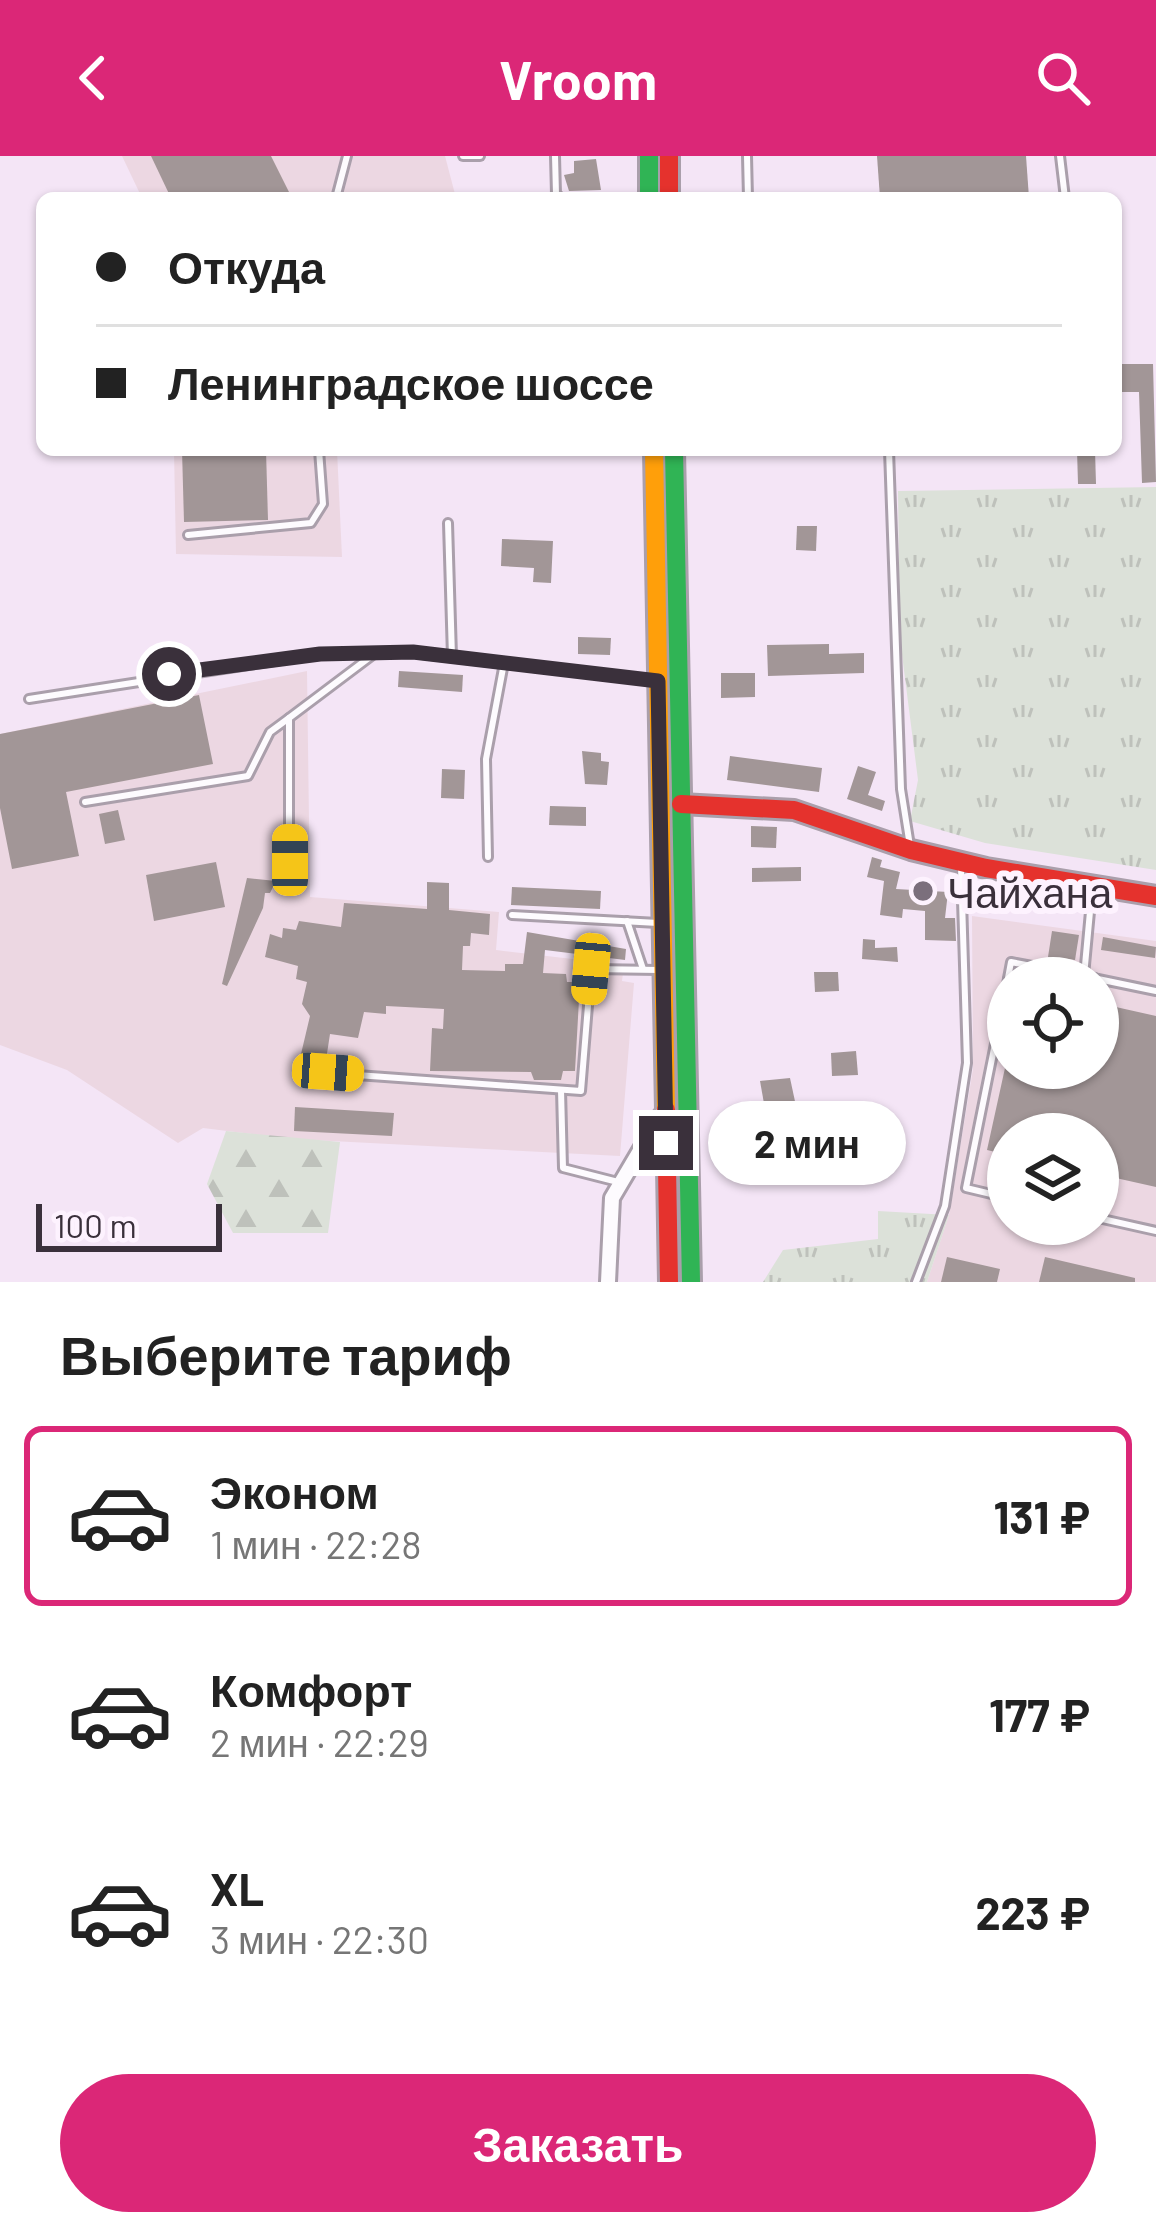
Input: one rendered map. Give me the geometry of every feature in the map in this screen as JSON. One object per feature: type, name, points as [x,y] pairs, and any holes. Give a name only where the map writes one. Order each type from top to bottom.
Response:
[{"type":"main road","points":[[649,156],[650,192]]},
{"type":"main road","points":[[669,156],[669,192]]},
{"type":"main road","points":[[654,456],[662,923],[653,970],[665,1099],[669,1282]]},
{"type":"main road","points":[[674,456],[692,1282]]},
{"type":"main road","points":[[681,804],[794,810],[910,850],[1156,896]]},
{"type":"street","points":[[608,1282],[608,1217],[618,1182],[646,1146],[665,1099]]},
{"type":"lane","points":[[337,192],[347,156]]},
{"type":"lane","points":[[463,156],[480,156]]},
{"type":"lane","points":[[555,156],[556,192]]},
{"type":"lane","points":[[747,156],[748,192]]},
{"type":"lane","points":[[1060,156],[1064,192]]},
{"type":"lane","points":[[188,535],[311,523],[323,504],[319,456]]},
{"type":"lane","points":[[889,456],[901,789],[910,850]]},
{"type":"lane","points":[[448,523],[452,657]]},
{"type":"lane","points":[[29,699],[298,656],[375,653],[452,657],[658,681]]},
{"type":"lane","points":[[85,802],[248,776],[270,732],[375,653]]},
{"type":"lane","points":[[488,856],[486,759],[504,663]]},
{"type":"lane","points":[[289,718],[290,860]]},
{"type":"lane","points":[[916,1282],[945,1206],[967,1064],[961,862]]},
{"type":"lane","points":[[1086,957],[1092,886]]},
{"type":"lane","points":[[512,916],[662,923]]},
{"type":"lane","points":[[328,1072],[580,1090],[591,969],[653,970],[627,921]]},
{"type":"lane","points":[[1119,983],[1156,991]]},
{"type":"lane","points":[[987,1084],[966,1188],[987,1193]]},
{"type":"lane","points":[[561,1089],[563,1168],[618,1182]]},
{"type":"lane","points":[[1119,1223],[1156,1231]]},
{"type":"shaded area","points":[[122,156],[445,156],[454,192],[139,192]]},
{"type":"shaded area","points":[[174,456],[337,456],[342,557],[176,554]]},
{"type":"shaded area","points":[[307,671],[310,897],[499,912],[496,950],[624,965],[622,981],[634,983],[620,1156],[293,1139],[203,1128],[178,1143],[67,1070],[0,1045],[0,734]]},
{"type":"shaded area","points":[[972,916],[1156,941],[1156,1282],[927,1282],[949,1215],[973,1069]]},
{"type":"green space","points":[[1156,487],[1156,870],[985,843],[910,821],[918,780],[900,639],[898,491]]},
{"type":"green space","points":[[226,1131],[340,1142],[328,1233],[233,1233],[207,1184]]},
{"type":"green space","points":[[878,1211],[949,1215],[927,1282],[763,1282],[783,1250],[878,1239]]},
{"type":"building","points":[[151,156],[271,156],[289,192],[168,192]]},
{"type":"building","points":[[877,156],[1026,156],[1029,192],[880,192]]},
{"type":"building","points":[[596,159],[601,190],[569,191],[564,175],[574,173],[574,161]]},
{"type":"building","points":[[1122,364],[1153,364],[1156,482],[1142,483],[1139,392],[1122,392]]},
{"type":"building","points":[[182,456],[266,456],[268,520],[184,522]]},
{"type":"building","points":[[1077,456],[1095,456],[1096,484],[1078,484]]},
{"type":"building","points":[[797,526],[817,526],[816,551],[796,550]]},
{"type":"building","points":[[502,539],[553,541],[551,583],[533,582],[534,568],[501,566]]},
{"type":"building","points":[[578,637],[611,638],[610,655],[578,654]]},
{"type":"building","points":[[829,644],[829,654],[864,653],[864,673],[768,676],[767,645]]},
{"type":"building","points":[[399,671],[463,675],[462,692],[398,687]]},
{"type":"building","points":[[721,673],[755,673],[755,697],[721,698]]},
{"type":"building","points":[[199,695],[213,764],[66,792],[79,856],[12,869],[0,808],[0,734]]},
{"type":"building","points":[[582,751],[601,753],[601,761],[609,762],[607,785],[585,784]]},
{"type":"building","points":[[730,756],[822,768],[819,792],[727,780]]},
{"type":"building","points":[[858,766],[876,772],[868,795],[885,801],[882,811],[847,799]]},
{"type":"building","points":[[442,769],[465,770],[464,799],[441,798]]},
{"type":"building","points":[[550,806],[586,807],[586,826],[549,825]]},
{"type":"building","points":[[118,810],[125,840],[105,844],[99,814]]},
{"type":"building","points":[[751,826],[777,827],[776,848],[751,847]]},
{"type":"building","points":[[872,857],[882,860],[880,867],[900,872],[896,889],[948,892],[945,918],[955,918],[956,941],[925,940],[925,911],[903,909],[902,918],[880,915],[884,881],[867,877]]},
{"type":"building","points":[[216,862],[225,907],[154,921],[146,875]]},
{"type":"building","points":[[801,867],[801,881],[752,882],[752,868]]},
{"type":"building","points":[[247,878],[276,881],[270,893],[265,893],[263,908],[227,986],[222,984]]},
{"type":"building","points":[[427,882],[449,883],[449,910],[490,914],[489,935],[471,933],[470,946],[463,946],[462,970],[505,971],[505,964],[523,964],[527,932],[626,949],[625,960],[545,950],[543,973],[566,974],[567,982],[580,982],[575,1071],[563,1071],[561,1080],[534,1080],[531,1072],[430,1071],[432,1028],[443,1029],[444,1009],[386,1006],[386,1014],[364,1012],[358,1038],[330,1034],[326,1060],[301,1054],[310,1016],[302,1004],[307,982],[296,979],[298,966],[265,957],[270,934],[282,938],[283,928],[296,930],[299,921],[341,927],[344,903],[427,909]]},
{"type":"building","points":[[512,887],[601,891],[600,909],[511,905]]},
{"type":"building","points":[[1052,931],[1079,935],[1075,957],[1048,957]]},
{"type":"building","points":[[1103,937],[1156,947],[1155,958],[1101,950]]},
{"type":"building","points":[[863,939],[875,940],[875,948],[897,947],[898,962],[862,959]]},
{"type":"building","points":[[814,972],[838,972],[839,991],[815,992]]},
{"type":"building","points":[[1119,1008],[1156,1016],[1156,1187],[1119,1179],[1119,1113],[995,1113],[1000,1089],[1119,1089]]},
{"type":"building","points":[[856,1051],[858,1075],[832,1076],[831,1053]]},
{"type":"building","points":[[790,1078],[796,1106],[765,1109],[760,1081]]},
{"type":"building","points":[[295,1107],[394,1113],[392,1136],[294,1131]]},
{"type":"building","points":[[770,1124],[811,1126],[811,1139],[770,1138]]},
{"type":"building","points":[[947,1257],[1000,1269],[997,1282],[941,1282]]},
{"type":"building","points":[[1045,1257],[1135,1278],[1135,1282],[1039,1282]]},
{"type":"traffic: fast","points":[[649,156],[649,192]]},
{"type":"traffic: fast","points":[[674,456],[691,1282]]},
{"type":"traffic: slow","points":[[654,456],[666,1110]]},
{"type":"traffic: jam","points":[[669,156],[669,192]]},
{"type":"traffic: jam","points":[[681,804],[794,810],[911,850],[986,868],[1156,896]]},
{"type":"traffic: jam","points":[[666,1110],[669,1282]]},
{"type":"place","name":"Чайхана","points":[[923,891]]},
{"type":"route","points":[[169,674],[320,654],[413,652],[658,681],[666,1143]]}]
